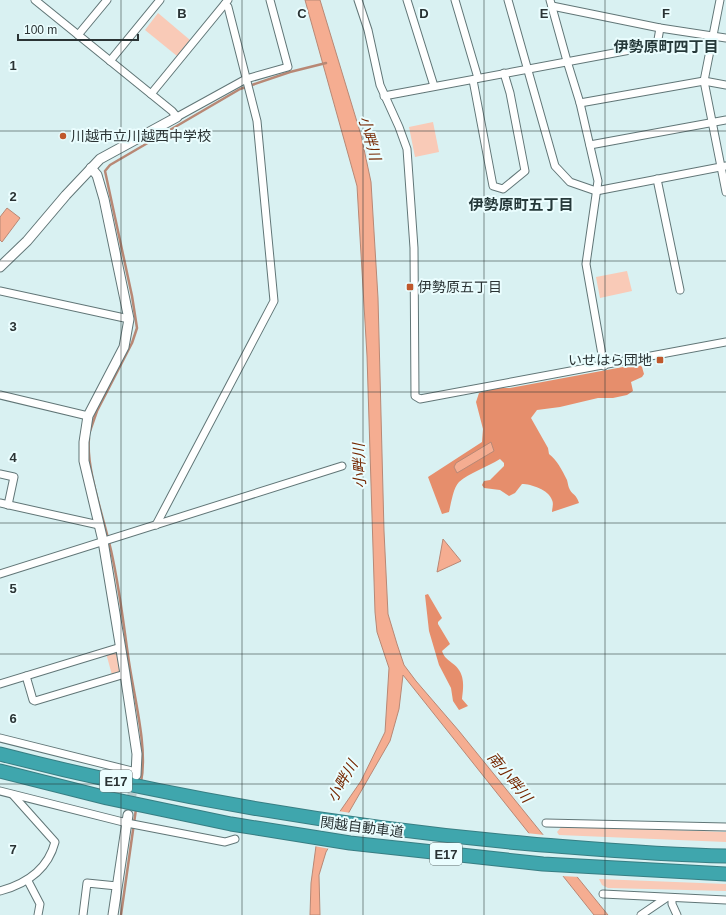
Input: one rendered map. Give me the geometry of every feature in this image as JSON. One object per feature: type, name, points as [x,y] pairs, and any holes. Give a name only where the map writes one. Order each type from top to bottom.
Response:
[{"type":"highway","name":"関越自動車道","points":[[0,754],[141,786],[234,805],[358,824],[462,838],[726,856]]},
{"type":"highway","name":"関越自動車道","points":[[0,771],[107,798],[231,824],[350,843],[543,864],[726,874]]},
{"type":"street","points":[[35,0],[151,94],[177,117]]},
{"type":"street","points":[[78,35],[107,0]]},
{"type":"street","points":[[110,61],[160,0]]},
{"type":"street","points":[[0,268],[27,241],[91,168],[106,154],[246,79],[288,67],[270,0]]},
{"type":"street","points":[[358,0],[384,96],[399,127],[407,149],[414,248],[415,396],[420,399],[604,366],[726,342]]},
{"type":"street","points":[[407,0],[434,86]]},
{"type":"street","points":[[455,0],[476,79],[494,186],[503,189],[525,170],[510,93],[504,73]]},
{"type":"street","points":[[508,0],[555,166],[570,182],[596,192],[723,167]]},
{"type":"street","points":[[720,0],[704,81],[712,123],[723,167],[726,192]]},
{"type":"street","points":[[151,94],[227,2]]},
{"type":"street","points":[[156,525],[274,301],[260,138],[255,106],[246,79],[227,2]]},
{"type":"street","points":[[604,366],[586,264],[598,181],[580,103],[551,3],[660,28],[726,38]]},
{"type":"street","points":[[384,96],[657,45],[660,28]]},
{"type":"street","points":[[580,103],[704,81],[726,85]]},
{"type":"street","points":[[590,145],[726,120]]},
{"type":"street","points":[[0,738],[136,774],[137,754],[121,647],[100,525],[84,461],[84,442],[88,416],[124,347],[129,319],[98,175],[91,168]]},
{"type":"street","points":[[657,179],[680,290]]},
{"type":"street","points":[[0,291],[129,319]]},
{"type":"street","points":[[0,396],[88,416]]},
{"type":"street","points":[[0,574],[342,466]]},
{"type":"street","points":[[0,474],[14,477],[8,505]]},
{"type":"street","points":[[0,503],[100,525]]},
{"type":"street","points":[[0,684],[121,647]]},
{"type":"street","points":[[26,676],[35,701],[125,674]]},
{"type":"street","points":[[0,791],[225,842],[235,839]]},
{"type":"street","points":[[0,891],[28,881],[53,852],[55,842],[13,795]]},
{"type":"street","points":[[113,915],[127,819]]},
{"type":"street","points":[[546,823],[726,827]]},
{"type":"street","points":[[28,881],[40,904],[38,915]]},
{"type":"street","points":[[83,915],[87,883],[117,886]]},
{"type":"street","points":[[603,894],[726,900]]},
{"type":"street","points":[[641,915],[669,898]]},
{"type":"street","points":[[669,898],[678,915]]},
{"type":"shaded area","points":[[305,0],[320,0],[361,135],[371,182],[378,298],[384,531],[388,614],[397,644],[404,665],[416,681],[459,731],[608,915],[594,915],[403,675],[399,709],[390,741],[326,852],[319,875],[320,915],[310,915],[311,883],[316,846],[361,781],[385,732],[389,668],[377,632],[375,612],[367,356],[357,186]]},
{"type":"shaded area","points":[[158,13],[190,40],[177,56],[145,30]]},
{"type":"shaded area","points":[[433,122],[439,152],[415,157],[409,127]]},
{"type":"shaded area","points":[[7,208],[20,218],[2,242],[0,240],[0,217]]},
{"type":"shaded area","points":[[627,271],[632,291],[600,298],[596,277]]},
{"type":"shaded area","points":[[639,364],[642,367],[644,374],[642,377],[631,382],[633,391],[627,395],[613,398],[598,398],[560,407],[537,410],[531,418],[548,448],[549,454],[559,466],[567,480],[569,489],[577,498],[579,503],[552,512],[553,503],[550,496],[535,486],[522,484],[515,493],[509,496],[500,490],[484,488],[482,485],[484,481],[490,480],[504,466],[504,463],[500,459],[459,482],[454,492],[449,512],[442,514],[428,477],[482,442],[483,429],[476,402],[479,393],[496,388],[510,388]]},
{"type":"shaded area","points":[[491,442],[494,451],[457,473],[454,467],[456,463]]},
{"type":"shaded area","points":[[443,539],[461,561],[437,572]]},
{"type":"shaded area","points":[[428,594],[442,618],[438,624],[450,644],[442,651],[446,658],[459,670],[463,679],[462,699],[468,706],[459,710],[453,701],[451,688],[439,665],[429,631],[425,595]]},
{"type":"shaded area","points":[[114,651],[117,653],[120,673],[112,675],[106,653]]},
{"type":"shaded area","points":[[562,826],[726,832],[726,842],[559,835],[557,832]]},
{"type":"shaded area","points":[[599,879],[726,884],[726,891],[608,888],[602,885]]},
{"type":"pier","points":[[338,811],[351,813],[330,849],[314,846]]},
{"type":"pier","points":[[526,833],[545,835],[580,877],[561,876]]},
{"type":"waterway","points":[[90,431],[97,411],[132,343],[137,328],[132,296],[105,171],[110,165],[240,89],[290,72],[326,63]]},
{"type":"waterway","points":[[89,438],[92,476],[116,572],[129,662],[140,722],[143,754],[141,782]]},
{"type":"waterway","points":[[121,915],[136,809]]},
{"type":"tunnel","points":[[128,815],[135,779]]},
{"type":"place","name":"川越市立川越西中学校","points":[[63,136]]},
{"type":"place","name":"伊勢原五丁目","points":[[410,287]]},
{"type":"place","name":"いせはら団地","points":[[660,360]]},
{"type":"district","name":"伊勢原町四丁目","points":[[666,46]]},
{"type":"district","name":"伊勢原町五丁目","points":[[521,204]]},
{"type":"water label","name":"小畔川","points":[[370,138]]},
{"type":"water label","name":"小畔川","points":[[359,466]]},
{"type":"water label","name":"南小畔川","points":[[510,777]]},
{"type":"water label","name":"小畔川","points":[[342,781]]}]
